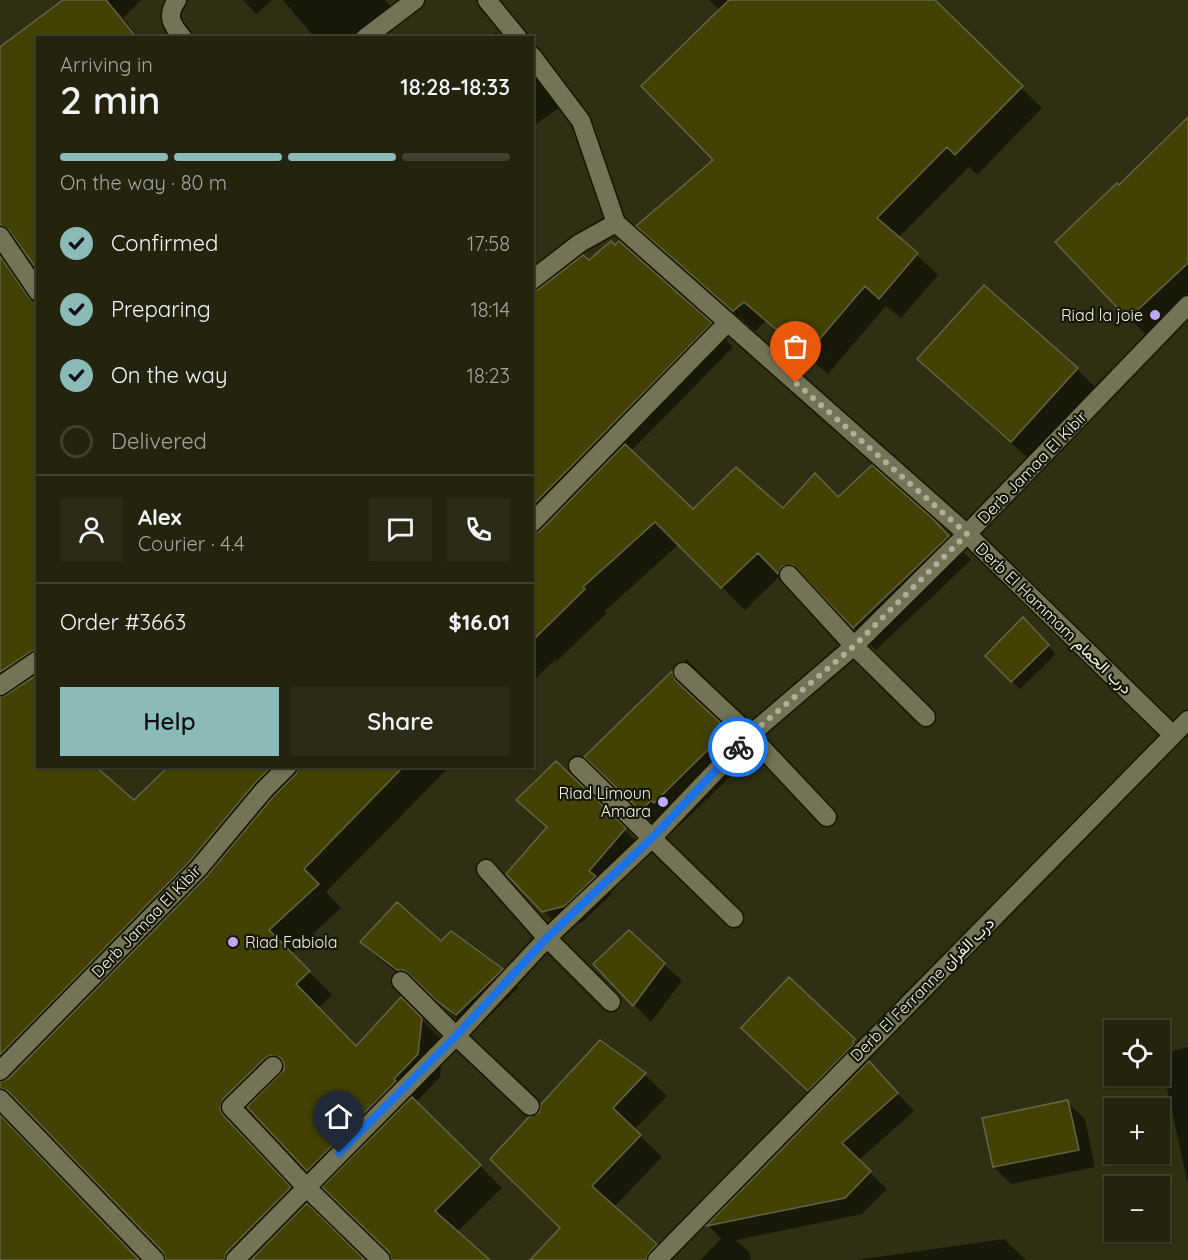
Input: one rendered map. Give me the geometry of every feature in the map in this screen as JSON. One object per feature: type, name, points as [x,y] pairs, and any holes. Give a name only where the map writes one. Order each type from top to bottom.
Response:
[{"type":"street","points":[[177,0],[170,11],[170,19],[172,26],[181,36]]},
{"type":"street","points":[[368,36],[415,0]]},
{"type":"street","points":[[487,0],[516,36]]},
{"type":"street","points":[[534,59],[582,121],[616,223],[579,243],[534,278]]},
{"type":"street","name":"Derb El Hammam درب الحمام","points":[[616,223],[967,534],[1173,735]]},
{"type":"street","points":[[0,236],[36,289]]},
{"type":"street","name":"Derb Jamaa El Kibir","points":[[235,1260],[456,1036],[547,938],[652,838],[750,735],[854,646],[967,534],[1188,305]]},
{"type":"street","points":[[536,512],[728,322]]},
{"type":"street","points":[[789,575],[854,646],[926,717]]},
{"type":"street","points":[[0,686],[36,661]]},
{"type":"street","points":[[683,672],[750,735],[827,817]]},
{"type":"street","name":"Derb El Ferranne درب الفران","points":[[657,1260],[1188,720]]},
{"type":"street","points":[[578,766],[734,918]]},
{"type":"street","name":"Derb Jamaa El Kibir","points":[[0,1071],[198,869],[264,790],[286,768]]},
{"type":"street","points":[[486,869],[547,938],[611,1002]]},
{"type":"street","points":[[401,981],[530,1106]]},
{"type":"street","points":[[273,1066],[231,1107],[306,1187],[381,1260]]},
{"type":"street","points":[[0,1099],[155,1260]]},
{"type":"building","points":[[63,0],[106,0],[135,36],[36,36],[36,268],[9,230],[0,225],[0,47]]},
{"type":"building","points":[[729,0],[935,0],[1023,86],[955,155],[947,147],[877,218],[918,253],[879,299],[865,286],[806,355],[744,302],[733,311],[636,226],[713,160],[641,86]]},
{"type":"building","points":[[1188,117],[1188,263],[1128,319],[1055,242],[1117,183],[1119,185]]},
{"type":"building","points":[[611,241],[615,245],[619,241],[712,323],[534,504],[534,290],[583,255],[589,260]]},
{"type":"building","points":[[0,256],[29,298],[36,302],[36,650],[0,672]]},
{"type":"building","points":[[984,285],[1078,368],[1011,442],[917,359]]},
{"type":"building","points":[[625,444],[693,509],[736,467],[783,508],[815,473],[838,497],[872,465],[949,536],[853,628],[793,565],[782,566],[778,574],[758,553],[721,588],[655,522],[583,587],[585,589],[534,639],[534,533],[540,531]]},
{"type":"building","points":[[1023,617],[1049,645],[1011,682],[985,656]]},
{"type":"building","points":[[672,671],[675,680],[728,730],[654,803],[651,800],[641,811],[584,757]]},
{"type":"building","points":[[36,675],[36,768],[97,768],[134,800],[167,768],[270,768],[190,861],[0,1055],[0,697]]},
{"type":"building","points":[[556,761],[626,828],[589,871],[596,876],[593,879],[565,906],[542,912],[506,874],[547,827],[516,800]]},
{"type":"building","points":[[298,768],[402,768],[304,869],[319,884],[269,930],[310,971],[296,984],[356,1046],[401,997],[422,1018],[418,1054],[394,1079],[396,1081],[307,1171],[247,1107],[284,1070],[281,1058],[271,1055],[265,1058],[223,1099],[220,1109],[223,1115],[291,1187],[227,1252],[224,1260],[166,1260],[163,1252],[8,1091],[0,1088],[0,1082],[8,1079],[206,877],[272,798],[296,774]]},
{"type":"building","points":[[397,902],[441,941],[451,931],[503,969],[456,1015],[436,1000],[408,973],[397,970],[360,942]]},
{"type":"building","points":[[629,930],[665,963],[633,1006],[593,964]]},
{"type":"building","points":[[789,977],[855,1039],[854,1044],[808,1091],[741,1028]]},
{"type":"building","points":[[600,1040],[646,1073],[613,1108],[641,1135],[592,1186],[657,1244],[646,1260],[530,1260],[560,1228],[490,1159],[529,1117],[539,1113],[541,1104]]},
{"type":"building","points":[[869,1061],[898,1093],[842,1143],[871,1171],[845,1198],[706,1226]]},
{"type":"building","points":[[412,1097],[481,1165],[435,1211],[490,1260],[392,1260],[389,1252],[322,1187]]},
{"type":"building","points":[[1068,1100],[1079,1150],[993,1167],[982,1118]]},
{"type":"building","points":[[0,1115],[139,1260],[0,1260]]},
{"type":"building","points":[[307,1203],[365,1260],[251,1260]]},
{"type":"way so far","points":[[738,747],[854,646],[967,534],[796,383]]},
{"type":"place","name":"Riad la joie","points":[[1155,315]]},
{"type":"place","name":"Riad Limoun Amara","points":[[663,802]]},
{"type":"place","name":"Riad Fabiola","points":[[233,942]]},
{"type":"route","points":[[339,1153],[456,1036],[547,938],[652,838],[738,747]]}]
